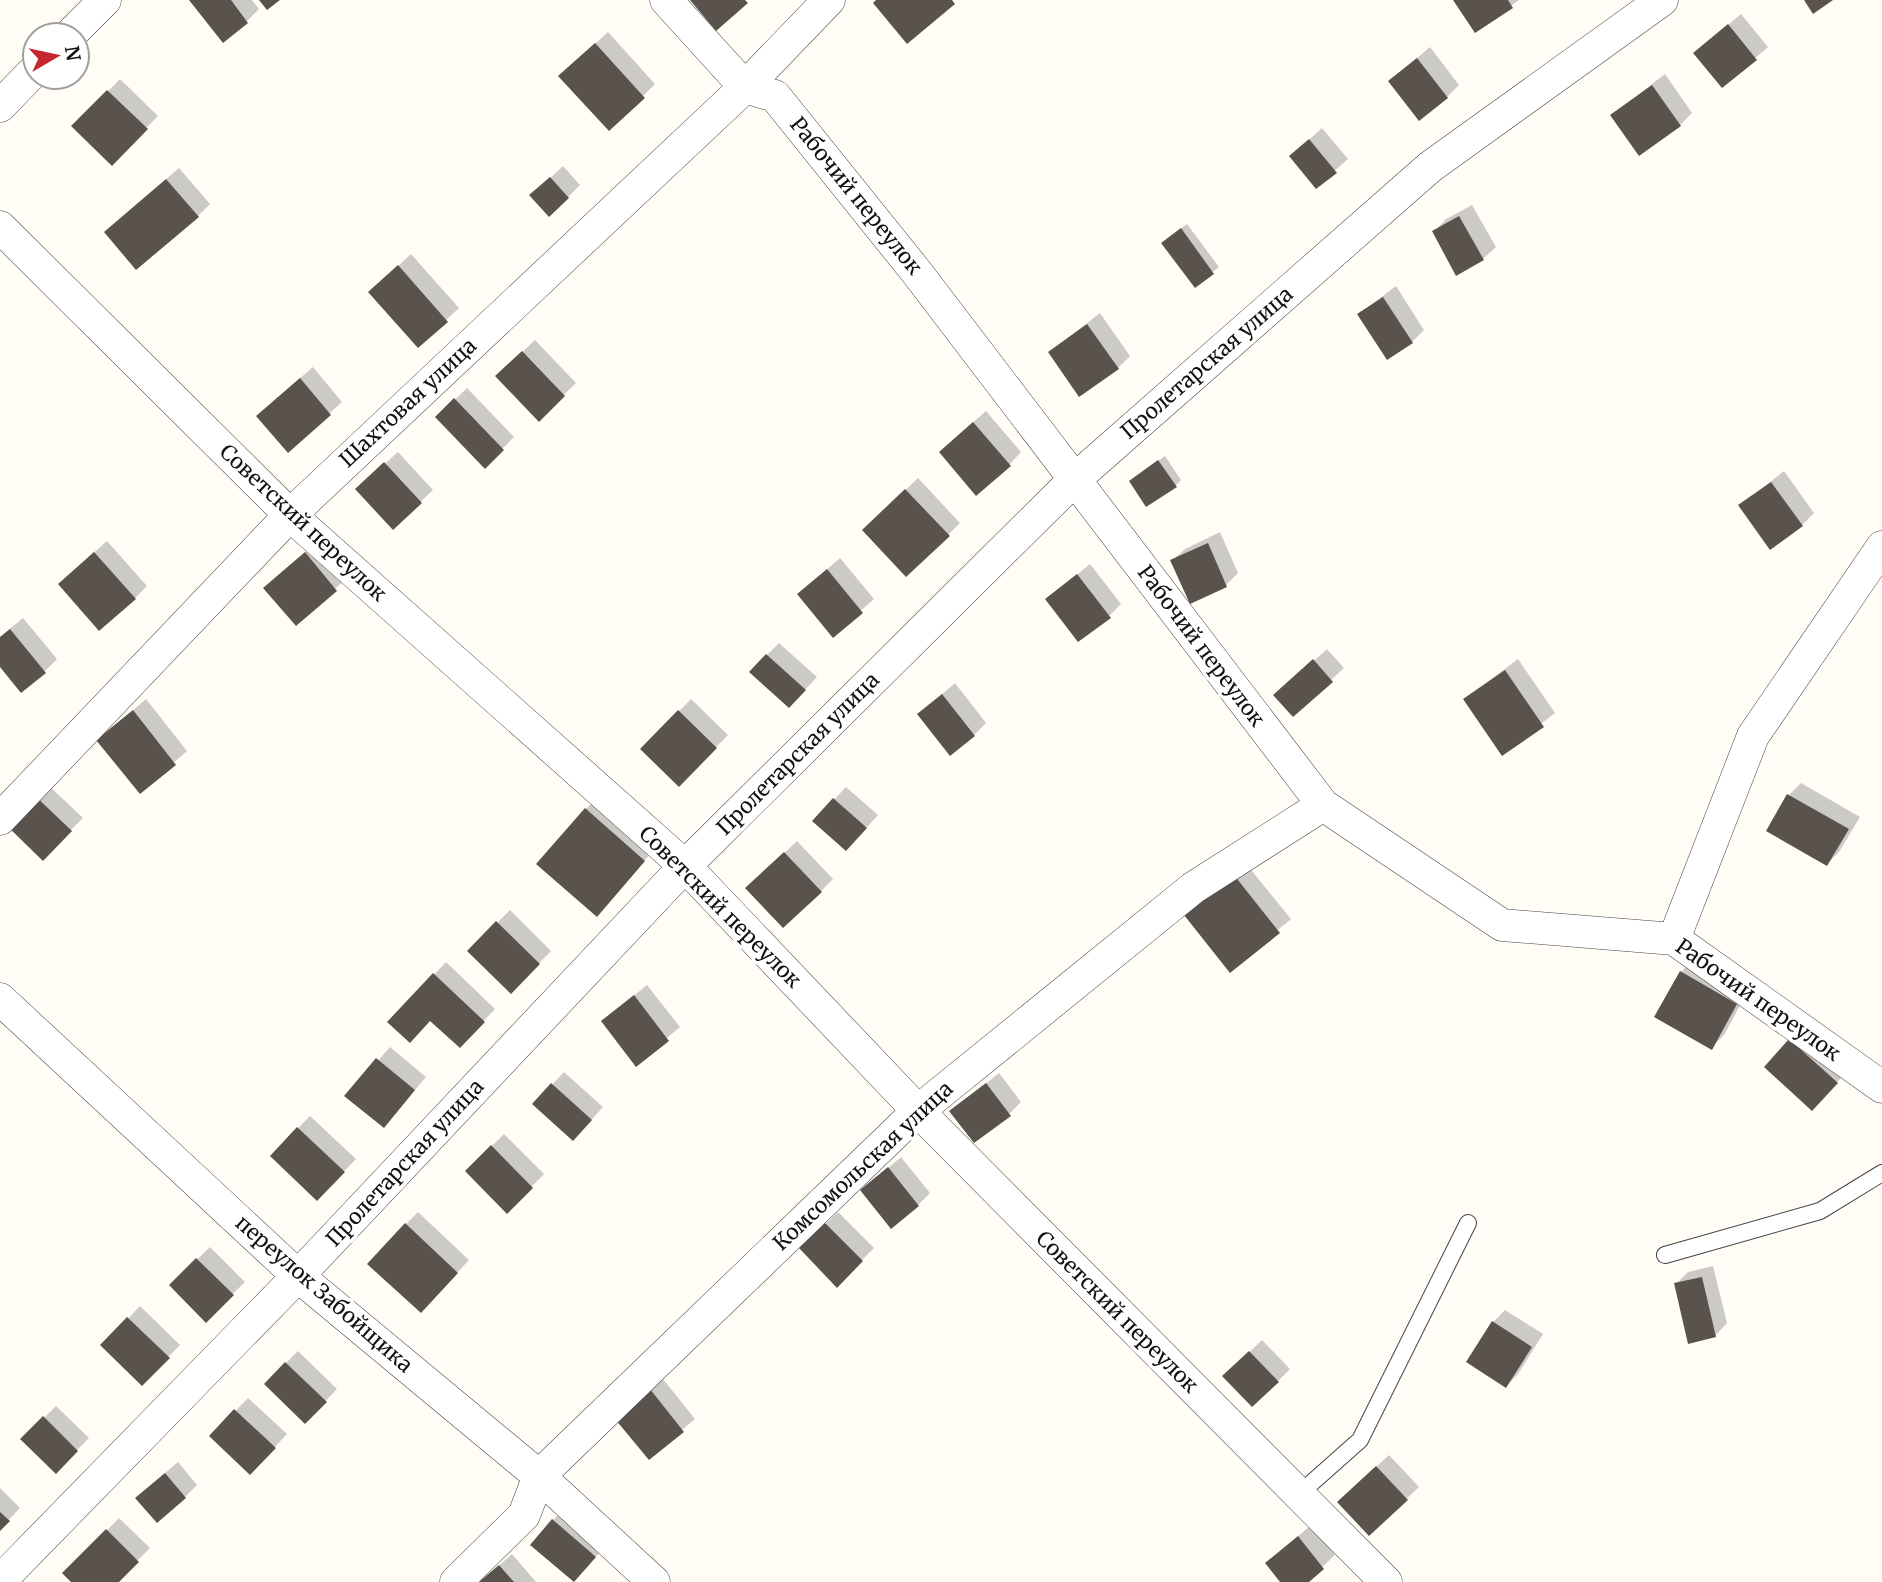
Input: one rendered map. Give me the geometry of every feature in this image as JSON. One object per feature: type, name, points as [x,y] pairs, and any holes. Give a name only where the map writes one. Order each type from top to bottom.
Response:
[{"type":"street","points":[[84,21],[105,0]]},
{"type":"street","name":"Рабочий переулок","points":[[666,0],[745,87],[775,96],[918,274],[1323,805],[1502,925],[1674,939],[1882,1087]]},
{"type":"street","name":"Шахтовая улица","points":[[0,819],[290,515],[745,87],[829,0]]},
{"type":"street","name":"Пролетарская улица","points":[[0,1581],[298,1276],[685,866],[1074,480],[1430,167],[1662,0]]},
{"type":"street","points":[[0,106],[21,84]]},
{"type":"street","name":"Советский переулок","points":[[0,227],[290,515],[685,866],[918,1111],[1386,1582]]},
{"type":"street","points":[[1674,939],[1753,736],[1882,547]]},
{"type":"street","name":"Комсомольская улица","points":[[456,1582],[524,1516],[539,1476],[918,1111],[1193,888],[1323,805]]},
{"type":"street","name":"переулок Забойщика","points":[[0,999],[298,1276],[539,1476],[654,1582]]},
{"type":"lane","points":[[1665,1255],[1821,1211],[1882,1173]]},
{"type":"lane","points":[[1298,1495],[1360,1440],[1468,1223]]},
{"type":"building","points":[[189,0],[231,0],[248,23],[223,43]]},
{"type":"building","points":[[259,0],[280,0],[267,10]]},
{"type":"building","points":[[690,0],[745,0],[748,3],[716,31]]},
{"type":"building","points":[[876,0],[952,0],[955,4],[907,44],[873,3]]},
{"type":"building","points":[[1453,0],[1508,0],[1513,8],[1475,33]]},
{"type":"building","points":[[1804,0],[1833,0],[1813,14]]},
{"type":"building","points":[[1728,24],[1757,60],[1722,88],[1693,53]]},
{"type":"building","points":[[595,43],[645,98],[609,131],[558,76]]},
{"type":"building","points":[[1417,58],[1448,98],[1419,121],[1388,81]]},
{"type":"building","points":[[1652,85],[1681,126],[1639,156],[1610,115]]},
{"type":"building","points":[[107,90],[148,129],[112,166],[71,126]]},
{"type":"building","points":[[1309,139],[1337,173],[1316,189],[1289,156]]},
{"type":"building","points":[[550,177],[569,198],[549,217],[529,195]]},
{"type":"building","points":[[166,179],[199,217],[136,270],[104,232]]},
{"type":"building","points":[[1459,216],[1484,260],[1456,276],[1432,231]]},
{"type":"building","points":[[1181,228],[1214,274],[1195,288],[1161,243]]},
{"type":"building","points":[[398,265],[448,322],[418,348],[368,292]]},
{"type":"building","points":[[1383,297],[1413,343],[1387,360],[1357,314]]},
{"type":"building","points":[[1087,324],[1119,369],[1079,397],[1048,352]]},
{"type":"building","points":[[522,351],[565,396],[539,422],[495,376]]},
{"type":"building","points":[[300,378],[331,415],[288,453],[256,416]]},
{"type":"building","points":[[454,398],[504,450],[485,469],[435,417]]},
{"type":"building","points":[[973,422],[1011,466],[976,496],[939,452]]},
{"type":"building","points":[[1158,460],[1177,487],[1146,507],[1129,481]]},
{"type":"building","points":[[384,462],[422,503],[393,530],[355,489]]},
{"type":"building","points":[[1771,482],[1803,526],[1770,550],[1738,505]]},
{"type":"building","points":[[905,489],[950,536],[906,577],[862,530]]},
{"type":"building","points":[[1208,543],[1227,587],[1190,604],[1170,560]]},
{"type":"building","points":[[94,552],[136,599],[99,631],[58,584]]},
{"type":"building","points":[[305,552],[337,591],[296,626],[263,588]]},
{"type":"building","points":[[827,569],[863,613],[833,638],[797,594]]},
{"type":"building","points":[[1077,574],[1111,618],[1078,642],[1045,599]]},
{"type":"building","points":[[10,629],[46,673],[21,693],[0,667],[0,637]]},
{"type":"building","points":[[766,654],[806,690],[789,708],[749,672]]},
{"type":"building","points":[[1313,659],[1333,682],[1293,717],[1273,695]]},
{"type":"building","points":[[1505,670],[1544,727],[1502,756],[1463,699]]},
{"type":"building","points":[[942,694],[975,736],[950,756],[917,714]]},
{"type":"building","points":[[133,710],[176,765],[140,794],[96,740]]},
{"type":"building","points":[[678,710],[717,748],[679,787],[640,749]]},
{"type":"building","points":[[31,792],[72,831],[43,861],[3,822]]},
{"type":"building","points":[[1787,794],[1849,829],[1827,866],[1766,831]]},
{"type":"building","points":[[833,798],[867,828],[846,851],[812,821]]},
{"type":"building","points":[[585,808],[645,861],[597,917],[536,864]]},
{"type":"building","points":[[784,852],[822,892],[783,928],[745,888]]},
{"type":"building","points":[[1234,875],[1280,933],[1230,973],[1184,915]]},
{"type":"building","points":[[496,921],[540,964],[511,994],[467,951]]},
{"type":"building","points":[[1680,971],[1737,1004],[1712,1050],[1654,1017]]},
{"type":"building","points":[[433,973],[485,1022],[460,1048],[430,1021],[410,1043],[387,1022]]},
{"type":"building","points":[[634,995],[669,1041],[636,1067],[601,1021]]},
{"type":"building","points":[[1789,1039],[1838,1083],[1812,1111],[1764,1067]]},
{"type":"building","points":[[376,1058],[415,1090],[384,1128],[344,1096]]},
{"type":"building","points":[[551,1083],[592,1120],[573,1141],[532,1104]]},
{"type":"building","points":[[986,1083],[1011,1116],[974,1143],[949,1111]]},
{"type":"building","points":[[297,1127],[345,1172],[317,1201],[270,1156]]},
{"type":"building","points":[[491,1145],[533,1188],[507,1214],[465,1171]]},
{"type":"building","points":[[888,1167],[919,1206],[891,1229],[860,1190]]},
{"type":"building","points":[[405,1223],[458,1273],[421,1313],[367,1264]]},
{"type":"building","points":[[825,1223],[863,1261],[837,1288],[799,1248]]},
{"type":"building","points":[[196,1258],[234,1295],[206,1323],[169,1285]]},
{"type":"building","points":[[1702,1277],[1716,1337],[1688,1344],[1674,1283]]},
{"type":"building","points":[[127,1317],[170,1358],[142,1386],[100,1345]]},
{"type":"building","points":[[1492,1321],[1532,1347],[1506,1388],[1466,1362]]},
{"type":"building","points":[[1249,1351],[1279,1382],[1252,1407],[1222,1376]]},
{"type":"building","points":[[285,1362],[327,1402],[305,1424],[264,1384]]},
{"type":"building","points":[[646,1384],[684,1432],[649,1460],[610,1413]]},
{"type":"building","points":[[234,1409],[276,1448],[250,1475],[209,1436]]},
{"type":"building","points":[[43,1416],[78,1451],[56,1474],[20,1439]]},
{"type":"building","points":[[1376,1466],[1408,1500],[1369,1536],[1337,1502]]},
{"type":"building","points":[[165,1473],[186,1498],[157,1523],[135,1498]]},
{"type":"building","points":[[0,1512],[10,1521],[0,1531]]},
{"type":"building","points":[[552,1519],[596,1557],[574,1582],[530,1545]]},
{"type":"building","points":[[106,1529],[139,1562],[119,1582],[71,1582],[62,1573]]},
{"type":"building","points":[[1298,1536],[1324,1569],[1309,1582],[1280,1582],[1265,1563]]},
{"type":"building","points":[[499,1565],[514,1582],[479,1582]]}]
